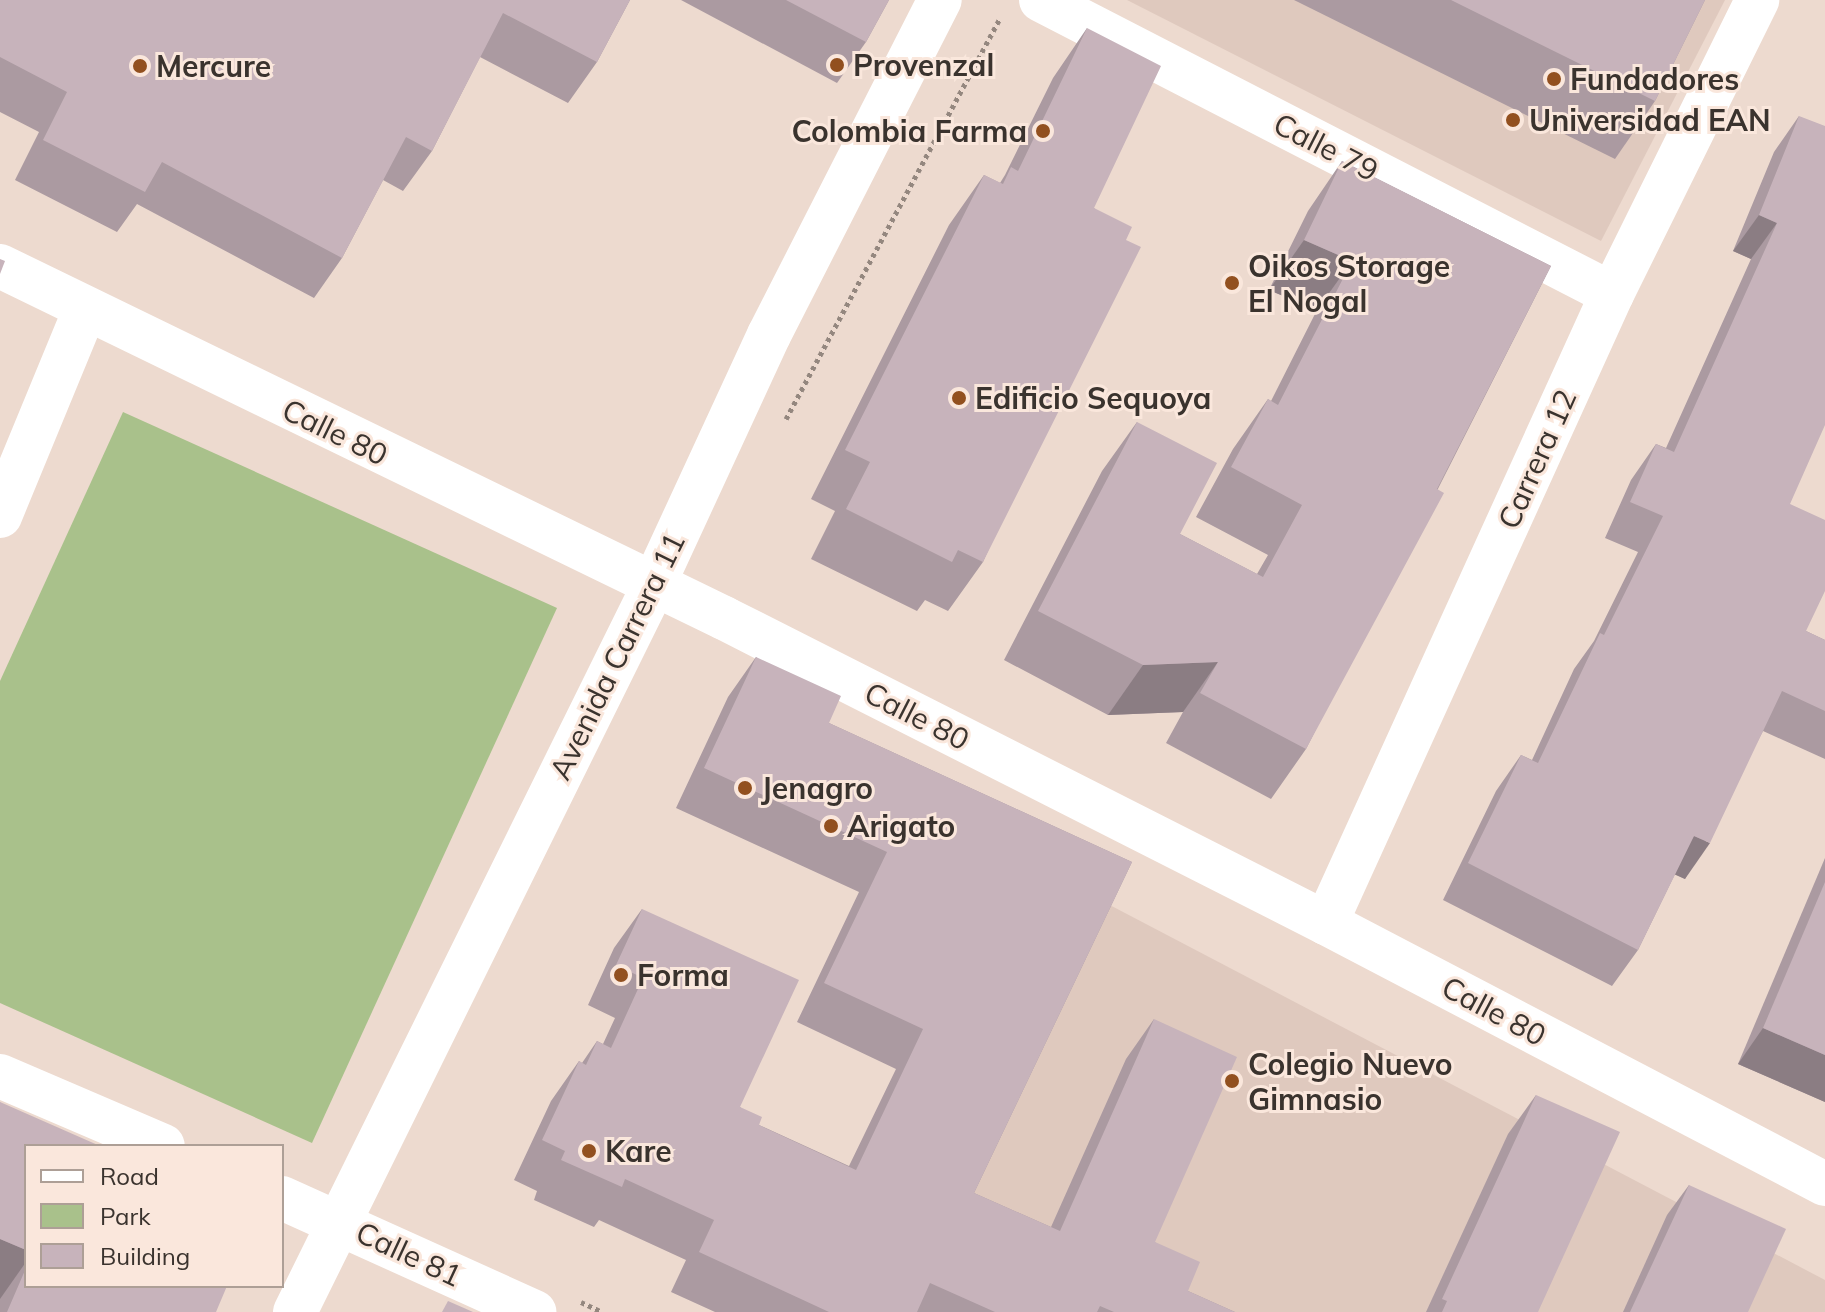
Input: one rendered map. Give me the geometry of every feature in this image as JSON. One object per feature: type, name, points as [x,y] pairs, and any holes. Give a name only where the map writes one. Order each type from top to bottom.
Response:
[{"type":"street","name":"Avenida Carrera 11","points":[[295,1312],[653,587],[769,335],[940,0]]},
{"type":"street","name":"Carrera 12","points":[[1326,923],[1612,294],[1757,0]]},
{"type":"street","name":"Calle 79","points":[[1022,7],[1612,294]]},
{"type":"street","name":"Calle 80","points":[[0,266],[1326,923],[1825,1184]]},
{"type":"street","points":[[0,439],[72,302]]},
{"type":"street","points":[[0,516],[72,302]]},
{"type":"street","points":[[0,1076],[158,1144]]},
{"type":"street","name":"Calle 81","points":[[284,1199],[535,1312]]},
{"type":"path","points":[[782,427],[1022,7]]},
{"type":"shaded area","name":"Universidad EAN","points":[[1127,0],[1725,0],[1601,241]]},
{"type":"shaded area","name":"Colegio Nuevo Gimnasio","points":[[1104,902],[1825,1280],[1825,1312],[908,1312]]},
{"type":"green space","points":[[123,412],[557,608],[312,1143],[0,1003],[0,681]]},
{"type":"building","points":[[0,0],[630,0],[597,62],[503,13],[432,151],[406,137],[342,258],[162,162],[145,192],[43,140],[67,92],[0,57]]},
{"type":"building","points":[[786,0],[889,0],[866,42]]},
{"type":"building","points":[[1451,0],[1705,0],[1655,101]]},
{"type":"building","name":"Edificio Sequoya","points":[[1087,28],[1161,66],[1094,208],[1132,227],[1126,240],[1141,247],[983,562],[958,550],[952,562],[846,509],[870,462],[845,450],[984,175],[1003,184],[1011,167],[1018,171]]},
{"type":"building","points":[[1799,116],[1825,126],[1825,425],[1790,504],[1825,520],[1825,591],[1806,631],[1825,640],[1825,711],[1782,691],[1710,843],[1694,836],[1638,950],[1468,863],[1521,755],[1538,763],[1600,633],[1604,635],[1663,516],[1630,502],[1656,444],[1674,452],[1777,223],[1759,215]]},
{"type":"building","points":[[1342,161],[1551,266],[1437,489],[1444,493],[1306,749],[1200,693],[1218,662],[1143,665],[1038,611],[1137,422],[1217,463],[1180,534],[1263,577],[1302,505],[1231,467],[1268,399],[1278,405],[1352,261],[1304,240]]},
{"type":"building","points":[[756,657],[841,696],[829,723],[1132,862],[974,1193],[1060,1231],[1154,1019],[1237,1057],[1155,1242],[1200,1262],[1188,1291],[1235,1312],[1114,1312],[1100,1306],[1097,1312],[995,1312],[930,1283],[917,1312],[829,1312],[699,1252],[714,1220],[625,1179],[622,1187],[561,1160],[565,1151],[542,1140],[579,1061],[586,1065],[597,1041],[611,1048],[643,978],[616,965],[642,909],[799,980],[740,1107],[762,1117],[759,1125],[856,1170],[923,1029],[824,983],[887,852],[704,768]]},
{"type":"building","points":[[1825,882],[1825,1055],[1763,1028]]},
{"type":"building","points":[[1536,1095],[1620,1132],[1538,1312],[1442,1312],[1447,1301],[1442,1299]]},
{"type":"building","points":[[0,1102],[95,1144],[24,1144],[24,1249],[0,1239]]},
{"type":"building","points":[[1689,1185],[1786,1229],[1748,1312],[1630,1312]]},
{"type":"building","points":[[24,1273],[24,1288],[226,1288],[216,1312],[7,1312]]},
{"type":"building","points":[[448,1301],[473,1312],[442,1312]]},
{"type":"place","name":"Provenzal","points":[[837,65]]},
{"type":"place","name":"Mercure","points":[[140,66]]},
{"type":"place","name":"Fundadores","points":[[1554,79]]},
{"type":"place","name":"Universidad EAN","points":[[1513,120]]},
{"type":"place","name":"Colombia Farma","points":[[1043,131]]},
{"type":"place","name":"Oikos Storage El Nogal","points":[[1232,283]]},
{"type":"place","name":"Edificio Sequoya","points":[[959,398]]},
{"type":"place","name":"Jenagro","points":[[745,788]]},
{"type":"place","name":"Arigato","points":[[831,826]]},
{"type":"place","name":"Forma","points":[[621,975]]},
{"type":"place","name":"Colegio Nuevo Gimnasio","points":[[1232,1081]]},
{"type":"place","name":"Kare","points":[[589,1151]]}]
